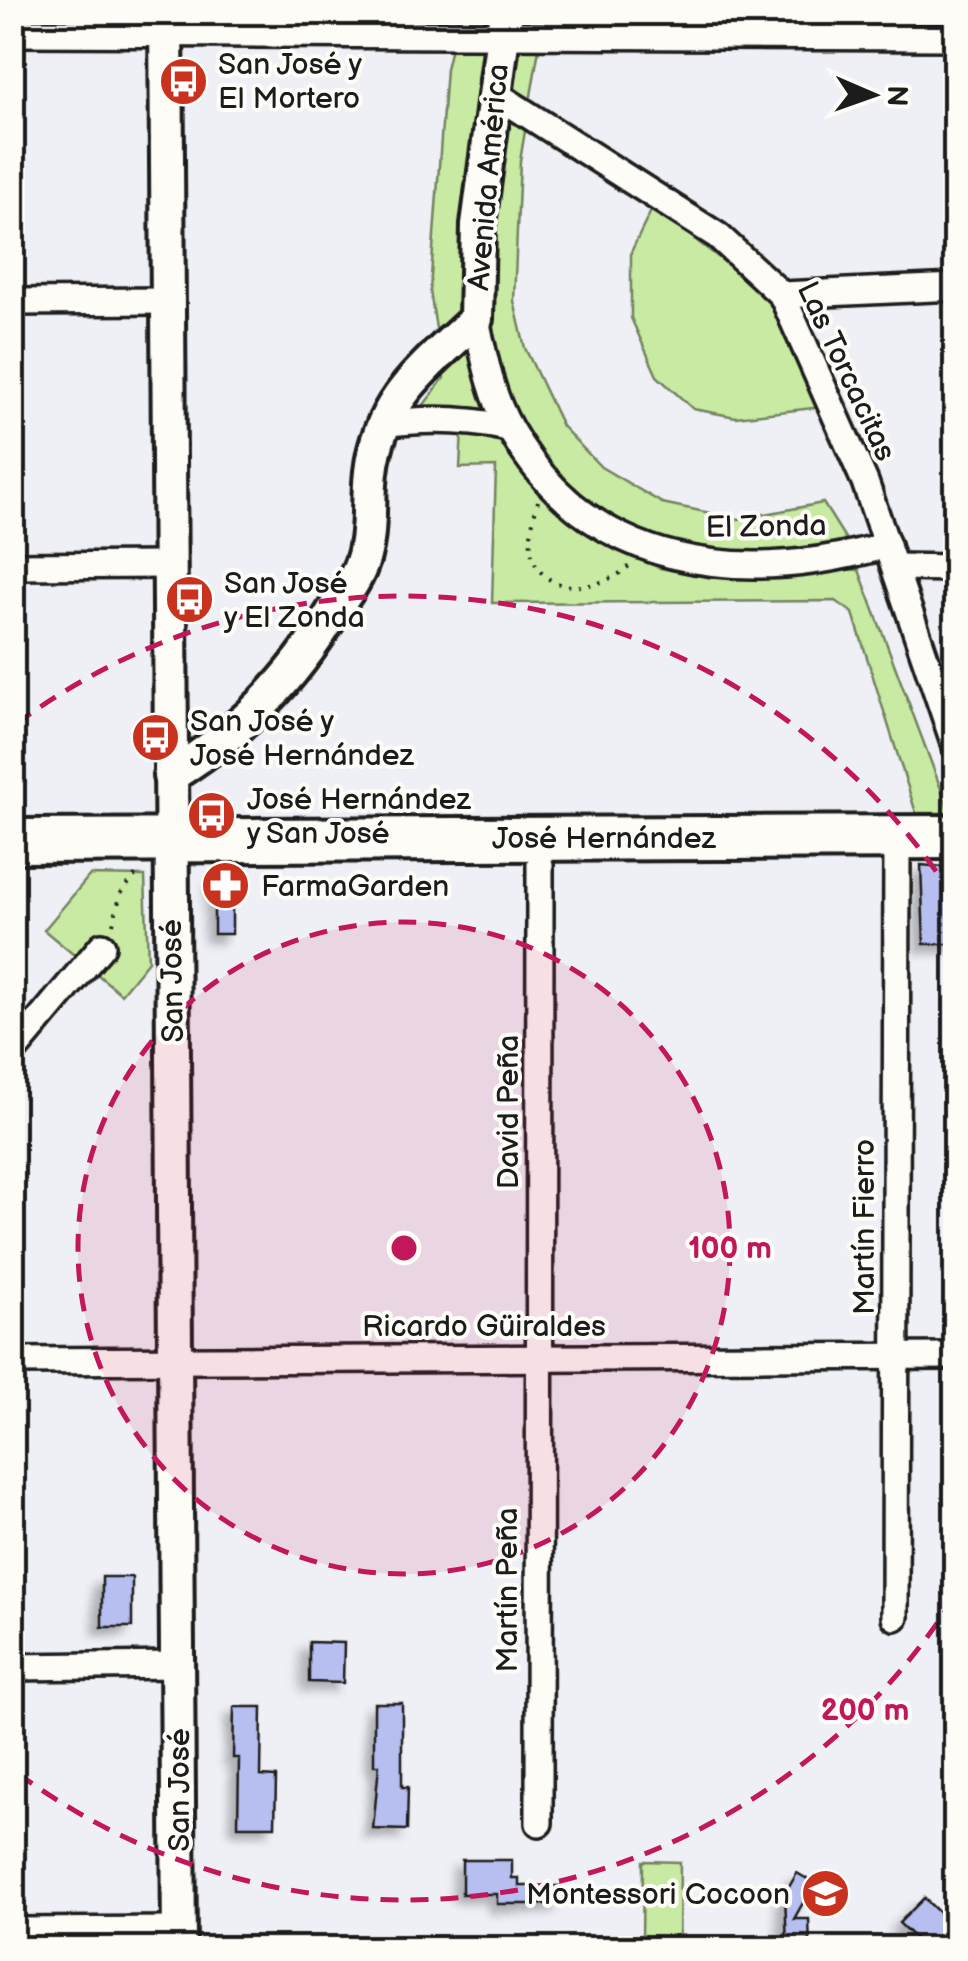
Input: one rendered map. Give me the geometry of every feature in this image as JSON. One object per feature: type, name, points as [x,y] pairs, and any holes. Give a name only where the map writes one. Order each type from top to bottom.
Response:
[{"type":"main road","name":"José Hernández","points":[[12,840],[956,836]]},
{"type":"street","points":[[12,33],[166,23],[504,23],[956,37]]},
{"type":"street","name":"San José","points":[[166,23],[170,776],[159,840],[176,1360],[179,1939]]},
{"type":"street","name":"Avenida América","points":[[170,776],[210,751],[248,719],[305,659],[359,570],[370,524],[370,471],[383,424],[403,388],[476,319],[478,225],[504,23]]},
{"type":"street","name":"Las Torcacitas","points":[[494,93],[718,236],[782,296],[865,482],[956,748]]},
{"type":"street","points":[[782,296],[956,287]]},
{"type":"street","points":[[12,302],[168,301]]},
{"type":"street","name":"El Zonda","points":[[476,319],[488,372],[509,428],[544,476],[585,517],[645,549],[705,564],[891,556],[956,568]]},
{"type":"street","points":[[383,424],[414,420],[480,422],[509,428]]},
{"type":"street","points":[[12,566],[169,565]]},
{"type":"street","name":"Martín Fierro","points":[[895,1617],[897,836]]},
{"type":"street","name":"David Peña","points":[[540,865],[540,1358]]},
{"type":"street","points":[[12,1053],[102,946]]},
{"type":"street","name":"Ricardo Güiraldes","points":[[12,1361],[956,1356]]},
{"type":"street","name":"Martín Peña","points":[[539,1823],[540,1358]]},
{"type":"street","points":[[12,1667],[179,1665]]},
{"type":"street","points":[[12,1932],[179,1939]]},
{"type":"path","points":[[544,476],[530,527],[535,564],[555,582],[585,587],[620,576],[645,549]]},
{"type":"path","points":[[102,946],[111,932],[122,893],[159,840]]},
{"type":"green space","points":[[459,13],[493,13],[463,300],[547,493],[584,529],[660,568],[707,577],[778,579],[827,568],[859,570],[950,813],[916,813],[853,613],[836,601],[492,603],[496,467],[460,468],[463,411],[420,410],[444,378],[430,291],[446,69]]},
{"type":"green space","points":[[516,13],[545,13],[520,161],[514,301],[525,348],[562,426],[601,467],[662,503],[739,519],[823,503],[850,546],[711,555],[656,540],[604,515],[549,464],[507,397],[484,312]]},
{"type":"green space","points":[[653,207],[775,301],[822,407],[736,417],[693,409],[657,376],[631,318],[631,252]]},
{"type":"green space","points":[[90,875],[145,876],[148,961],[121,994],[44,930]]},
{"type":"green space","points":[[643,1861],[680,1862],[679,1941],[642,1940]]},
{"type":"building","points":[[921,865],[956,868],[956,944],[924,944]]},
{"type":"building","points":[[214,880],[232,880],[232,934],[214,934]]},
{"type":"building","points":[[102,1577],[132,1577],[132,1627],[102,1627]]},
{"type":"building","points":[[309,1642],[344,1643],[343,1683],[309,1682]]},
{"type":"building","points":[[374,1703],[402,1703],[402,1787],[408,1787],[407,1830],[373,1829],[379,1765],[374,1765]]},
{"type":"building","points":[[234,1707],[262,1707],[261,1776],[276,1777],[275,1826],[238,1826],[239,1758],[233,1758]]},
{"type":"building","points":[[462,1860],[512,1860],[512,1878],[519,1878],[519,1886],[560,1886],[560,1904],[497,1904],[497,1894],[462,1894]]},
{"type":"building","points":[[797,1873],[814,1883],[794,1919],[809,1919],[810,1948],[787,1948],[785,1894]]},
{"type":"building","points":[[924,1898],[953,1926],[930,1948],[925,1948],[899,1923]]},
{"type":"place","name":"San José y El Mortero","points":[[183,81]]},
{"type":"place","name":"San José y El Zonda","points":[[189,600]]},
{"type":"place","name":"San José y José Hernández","points":[[155,738]]},
{"type":"place","name":"José Hernández y San José","points":[[212,816]]},
{"type":"place","name":"FarmaGarden","points":[[226,886]]},
{"type":"place","name":"Montessori Cocoon","points":[[825,1894]]}]
